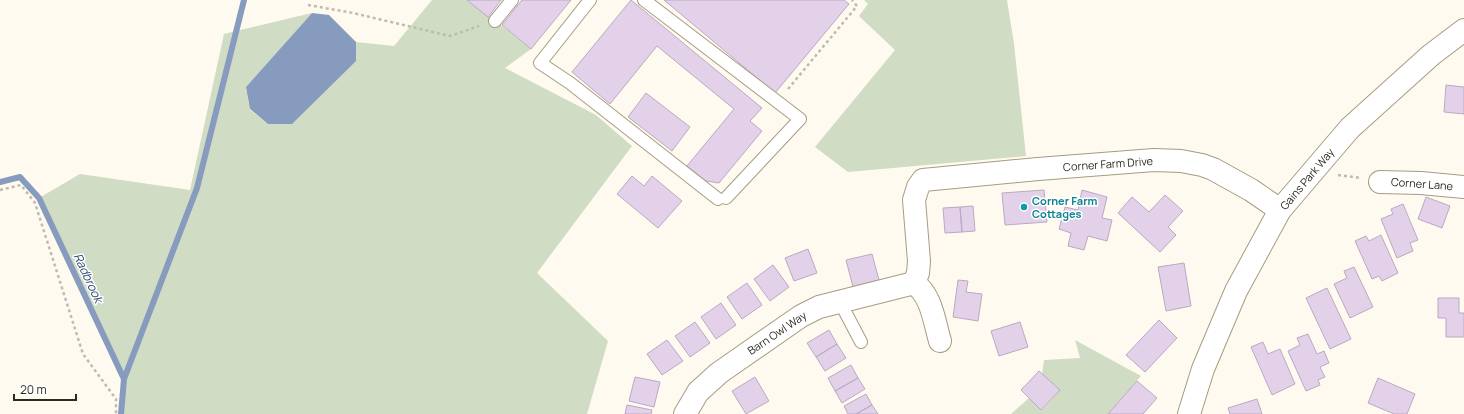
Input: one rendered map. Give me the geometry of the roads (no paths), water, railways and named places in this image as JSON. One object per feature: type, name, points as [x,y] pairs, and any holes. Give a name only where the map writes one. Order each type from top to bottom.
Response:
[{"type":"street","name":"Gains Park Way","points":[[1189,414],[1203,369],[1236,292],[1280,210],[1350,128],[1431,55],[1464,30]]},
{"type":"street","name":"Corner Farm Drive","points":[[914,283],[918,273],[919,261],[914,200],[918,187],[923,180],[1154,160],[1181,161],[1202,165],[1213,169],[1251,190],[1280,210]]},
{"type":"street","name":"Corner Lane","points":[[1380,182],[1420,183],[1464,187]]},
{"type":"street","name":"Barn Owl Way","points":[[685,414],[698,392],[719,373],[801,316],[819,307],[914,283]]},
{"type":"street","points":[[914,283],[927,296],[940,342]]},
{"type":"lane","points":[[495,21],[512,0]]},
{"type":"lane","points":[[590,0],[540,63],[570,83],[722,198],[800,119],[644,0]]},
{"type":"lane","points":[[840,302],[861,342]]},
{"type":"water","points":[[312,13],[329,15],[356,42],[356,61],[292,124],[268,124],[250,109],[246,87]]},
{"type":"waterway","points":[[124,379],[197,188],[244,0]]},
{"type":"waterway","name":"Radbrook","points":[[0,182],[20,177],[39,198],[124,379],[121,414]]},
{"type":"place","name":"Corner Farm Cottages","points":[[1024,207]]}]
